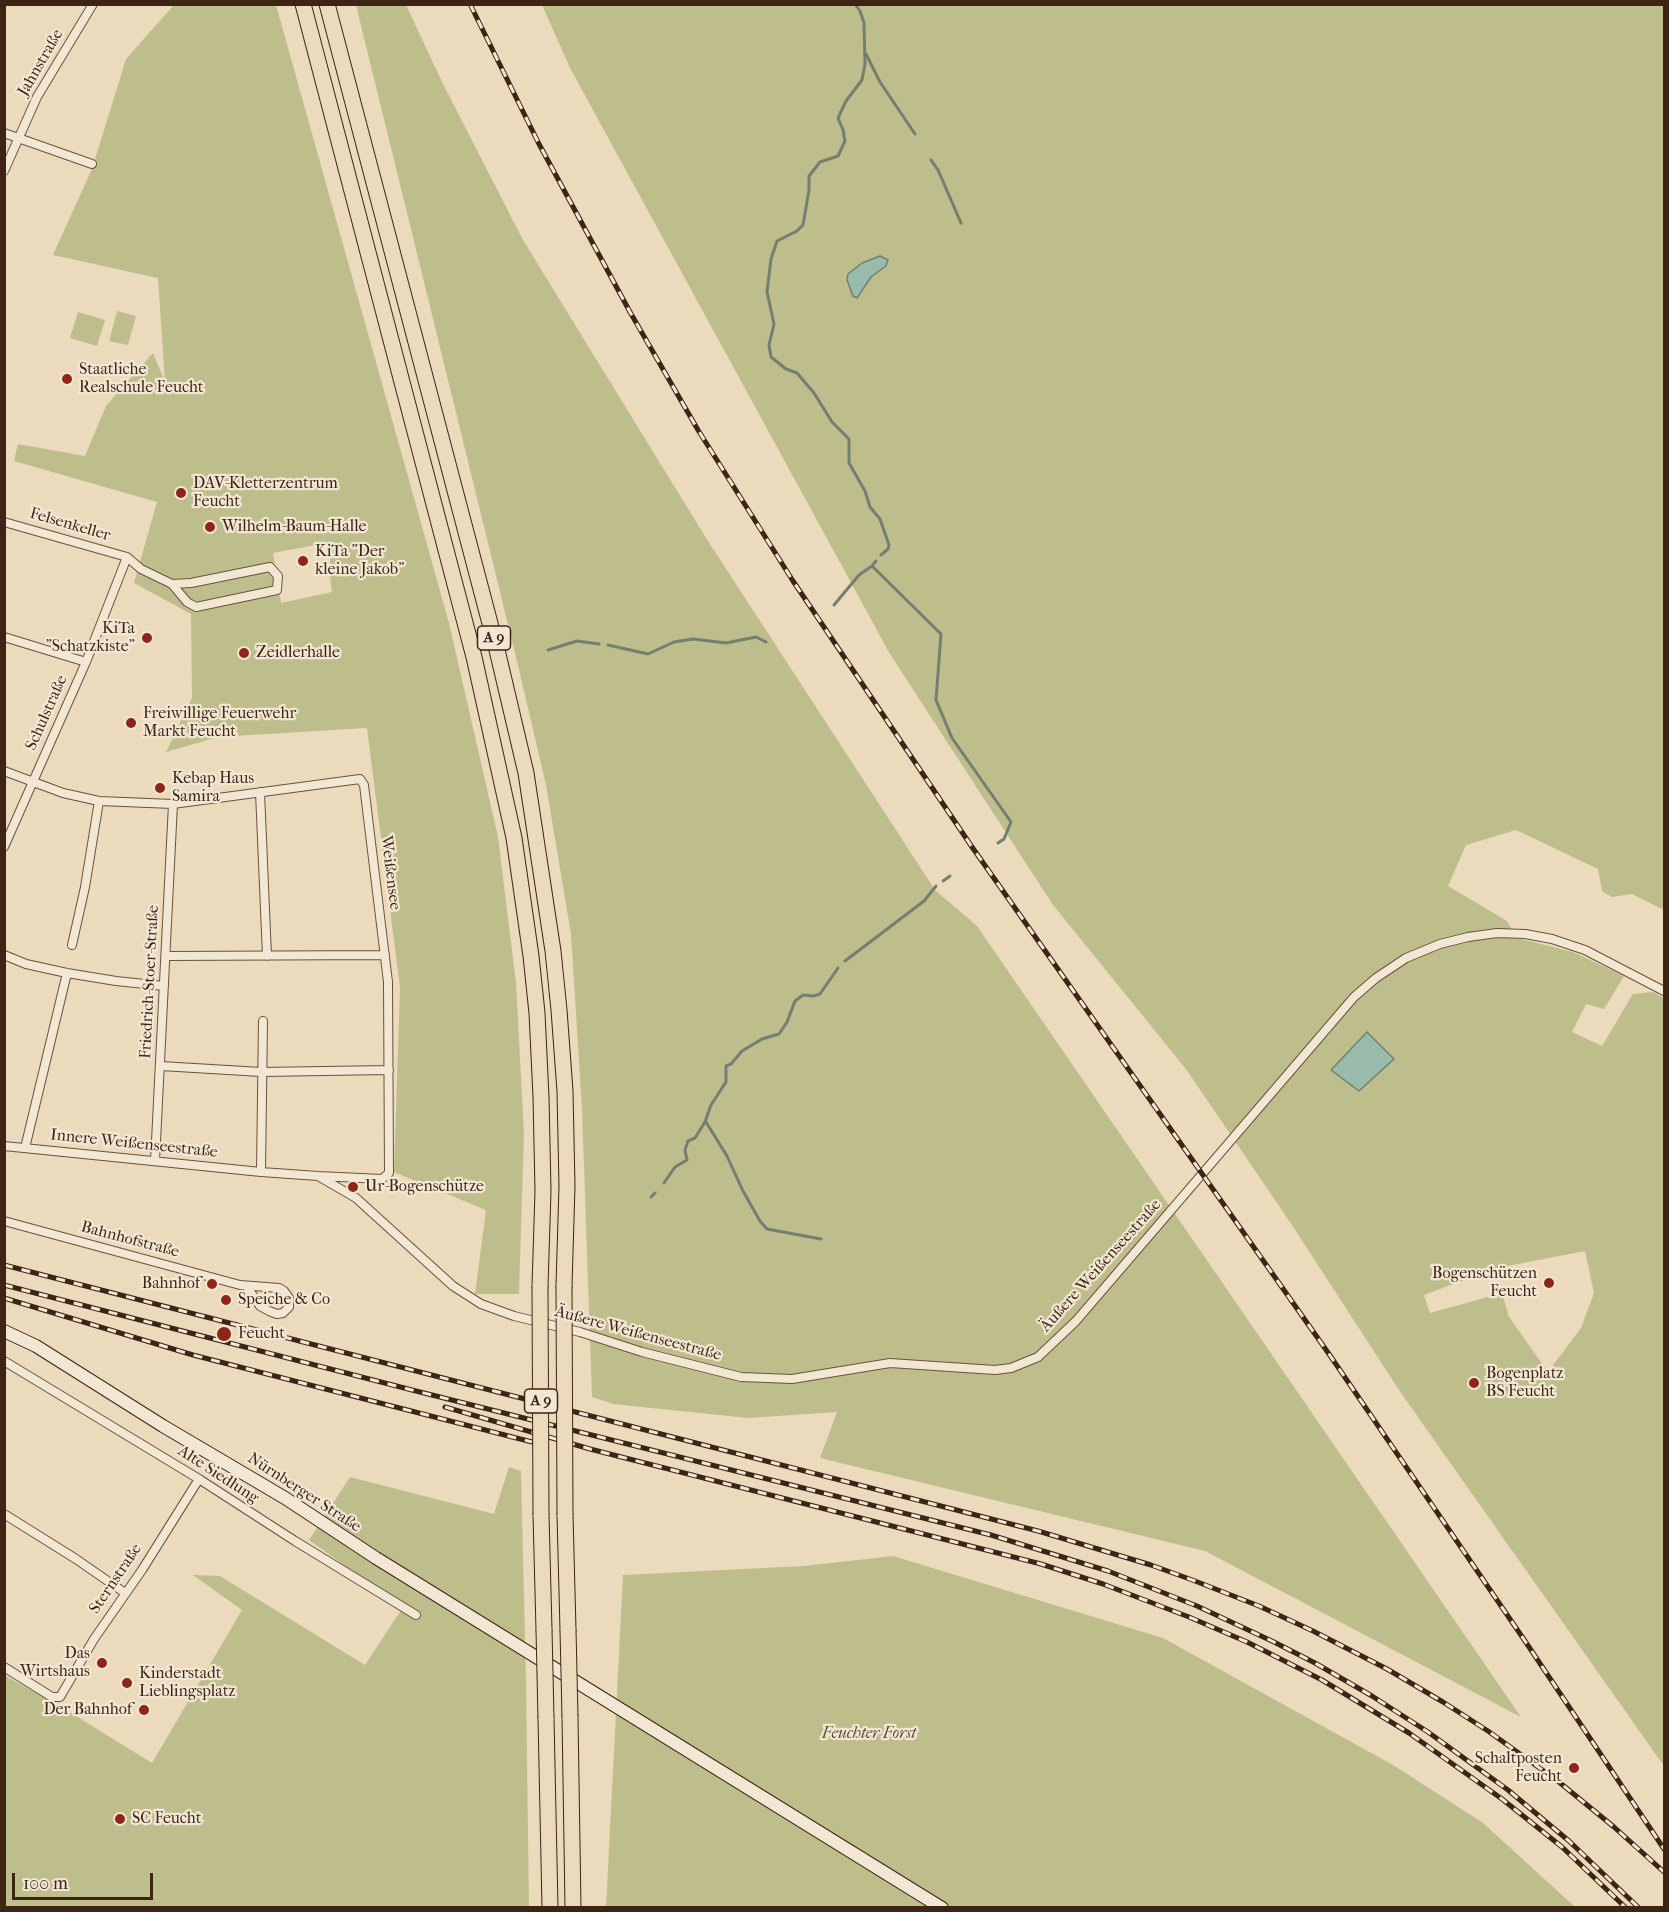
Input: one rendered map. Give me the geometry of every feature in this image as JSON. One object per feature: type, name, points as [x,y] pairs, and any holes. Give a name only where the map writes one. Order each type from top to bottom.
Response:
[{"type":"highway","name":"A 9","points":[[303,4],[474,657],[514,838],[531,956],[537,1013],[543,1167],[540,1286],[541,1515],[550,1908]]},
{"type":"highway","name":"A 9","points":[[327,4],[497,650],[528,784],[553,951],[565,1091],[567,1186],[564,1286],[565,1515],[573,1908]]},
{"type":"main road","name":"Nürnberger Straße","points":[[4,1330],[36,1346],[163,1426],[304,1510],[584,1687],[942,1908]]},
{"type":"street","name":"Jahnstraße","points":[[4,171],[37,97],[93,4]]},
{"type":"street","points":[[4,133],[92,165]]},
{"type":"street","name":"Felsenkeller","points":[[4,522],[127,557],[141,569],[172,584]]},
{"type":"street","name":"Schulstraße","points":[[4,847],[87,662],[127,557]]},
{"type":"street","points":[[270,567],[278,576],[277,590],[196,607],[187,602],[172,584],[190,583],[270,567]]},
{"type":"street","points":[[4,637],[87,662]]},
{"type":"street","name":"Weißensee","points":[[4,771],[63,793],[99,801],[173,804],[360,778],[364,785],[385,955]]},
{"type":"street","points":[[260,792],[267,956]]},
{"type":"street","points":[[72,945],[85,887],[99,801]]},
{"type":"street","name":"Friedrich-Stoer-Straße","points":[[155,1161],[173,804]]},
{"type":"street","name":"Äußere Weißenseestraße","points":[[318,1176],[356,1198],[453,1286],[481,1305],[514,1316],[580,1332],[642,1352],[741,1377],[773,1380],[890,1363],[995,1370],[1011,1368],[1038,1357],[1076,1321],[1354,998],[1376,978],[1406,958],[1440,944],[1468,937],[1497,933],[1525,934],[1552,939],[1585,950],[1665,991]]},
{"type":"street","points":[[4,955],[26,964],[67,973],[164,987]]},
{"type":"street","points":[[166,956],[385,955]]},
{"type":"street","name":"Innere Weißenseestraße","points":[[4,1146],[261,1172],[382,1179],[389,1173],[385,955]]},
{"type":"street","points":[[25,1148],[67,973]]},
{"type":"street","points":[[261,1172],[263,1021]]},
{"type":"street","points":[[161,1066],[261,1072],[388,1070]]},
{"type":"street","name":"Bahnhofstraße","points":[[4,1221],[247,1287],[279,1288],[288,1296],[289,1307],[283,1313],[272,1313],[260,1306],[247,1287]]},
{"type":"street","name":"Alte Siedlung","points":[[4,1361],[199,1479],[286,1536],[416,1615]]},
{"type":"street","name":"Sternstraße","points":[[4,1667],[52,1697],[60,1697],[93,1639],[142,1570],[199,1479]]},
{"type":"street","points":[[4,1514],[125,1593]]},
{"type":"green space","points":[[174,5],[276,5],[449,623],[498,837],[516,983],[524,1134],[519,1294],[475,1294],[486,1210],[394,1172],[400,988],[367,728],[218,737],[166,752],[192,698],[191,614],[134,583],[157,502],[14,461],[18,444],[85,456],[106,406],[153,353],[165,382],[158,278],[53,255],[92,169],[126,59]],"holes":[[[326,543],[331,553],[329,568],[332,592],[281,603],[273,553]]]},
{"type":"green space","points":[[356,5],[406,5],[442,82],[523,240],[706,538],[935,890],[977,926],[1521,1717],[1205,1551],[820,1458],[837,1412],[748,1418],[613,1404],[592,1397],[582,1109],[571,934],[546,785]]},
{"type":"green space","points":[[542,5],[1664,5],[1664,910],[1632,894],[1612,897],[1602,891],[1598,869],[1516,830],[1466,845],[1448,886],[1507,921],[1517,938],[1573,952],[1624,976],[1604,1009],[1586,1004],[1572,1032],[1602,1046],[1633,994],[1653,992],[1664,998],[1664,1766],[1401,1393],[1292,1225],[1186,1069],[1053,905],[890,654],[570,68]],"holes":[[[1585,1251],[1594,1293],[1581,1328],[1548,1372],[1509,1317],[1502,1293],[1430,1313],[1424,1295],[1502,1267]]]},
{"type":"green space","points":[[117,311],[136,316],[128,345],[109,341]]},
{"type":"green space","points":[[78,312],[105,320],[97,346],[70,338]]},
{"type":"green space","points":[[509,1467],[521,1471],[529,1907],[5,1907],[4,1675],[152,1763],[242,1610],[193,1575],[220,1576],[365,1665],[403,1607],[309,1540],[350,1477],[494,1514]]},
{"type":"green space","name":"Feuchter Forst","points":[[893,1556],[1163,1638],[1393,1765],[1483,1823],[1575,1907],[606,1908],[623,1575],[804,1566]]},
{"type":"shaded area","points":[[880,256],[888,260],[886,266],[871,277],[857,298],[853,296],[847,280],[848,274],[862,263]]},
{"type":"shaded area","points":[[1367,1032],[1394,1059],[1359,1091],[1331,1070]]},
{"type":"waterway","points":[[855,4],[864,23],[865,64],[862,80],[846,101],[838,118],[845,141],[838,156],[820,162],[809,176],[803,225],[797,231],[777,241],[771,259],[767,292],[774,324],[769,345],[771,357],[786,369],[797,373],[814,393],[832,422],[849,439],[849,463],[865,491],[870,507],[880,519],[889,545],[881,555]]},
{"type":"waterway","points":[[866,54],[880,82],[915,134]]},
{"type":"waterway","points":[[931,160],[938,170],[961,223]]},
{"type":"waterway","points":[[834,605],[859,575],[876,561]]},
{"type":"waterway","points":[[872,566],[941,634],[936,700],[952,738],[1011,822],[1004,839],[998,843]]},
{"type":"waterway","points":[[608,645],[648,654],[674,642],[693,639],[726,643],[756,637],[766,642]]},
{"type":"waterway","points":[[548,650],[577,641],[599,644]]},
{"type":"waterway","points":[[943,881],[950,876]]},
{"type":"waterway","points":[[845,961],[924,901],[936,886]]},
{"type":"waterway","points":[[664,1183],[675,1167],[687,1160],[685,1150],[688,1141],[695,1138],[705,1122],[711,1105],[726,1082],[726,1066],[731,1064],[742,1051],[762,1039],[779,1034],[787,1022],[795,1001],[803,995],[820,994],[838,968]]},
{"type":"waterway","points":[[706,1122],[727,1156],[760,1221],[767,1229],[821,1239]]},
{"type":"waterway","points":[[651,1197],[655,1193]]},
{"type":"railway","points":[[470,4],[539,144],[630,312],[698,430],[793,581],[972,847],[1329,1354],[1664,1849]]},
{"type":"railway","points":[[4,1265],[1038,1531],[1151,1565],[1195,1581],[1259,1606],[1313,1631],[1387,1669],[1443,1702],[1559,1782],[1664,1872]]},
{"type":"railway","points":[[4,1285],[991,1535],[1108,1571],[1197,1606],[1274,1642],[1372,1696],[1428,1732],[1508,1790],[1569,1841],[1639,1908]]},
{"type":"railway","points":[[4,1298],[193,1355],[532,1442]]},
{"type":"railway","points":[[445,1407],[590,1449],[1041,1564],[1103,1584],[1189,1617],[1247,1642],[1322,1680],[1409,1733],[1502,1799],[1562,1847],[1626,1908]]},
{"type":"place","name":"Staatliche Realschule Feucht","points":[[67,379]]},
{"type":"place","name":"DAV-Kletterzentrum Feucht","points":[[181,493]]},
{"type":"place","name":"Wilhelm-Baum-Halle","points":[[210,527]]},
{"type":"place","name":"KiTa \"Der kleine Jakob\"","points":[[303,561]]},
{"type":"place","name":"KiTa \"Schatzkiste\"","points":[[147,638]]},
{"type":"place","name":"Zeidlerhalle","points":[[244,653]]},
{"type":"place","name":"Freiwillige Feuerwehr Markt Feucht","points":[[131,723]]},
{"type":"place","name":"Kebap Haus Samira","points":[[160,788]]},
{"type":"place","name":"Ur-Bogenschütze","points":[[353,1187]]},
{"type":"place","name":"Bogenschützen Feucht","points":[[1549,1283]]},
{"type":"place","name":"Bahnhof","points":[[212,1284]]},
{"type":"place","name":"Speiche & Co","points":[[226,1300]]},
{"type":"place","name":"Feucht","points":[[224,1334]]},
{"type":"place","name":"Bogenplatz BS Feucht","points":[[1474,1383]]},
{"type":"place","name":"Das Wirtshaus","points":[[102,1663]]},
{"type":"place","name":"Kinderstadt Lieblingsplatz","points":[[127,1683]]},
{"type":"place","name":"Der Bahnhof","points":[[144,1710]]},
{"type":"place","name":"Schaltposten Feucht","points":[[1574,1768]]},
{"type":"place","name":"SC Feucht","points":[[120,1819]]}]
